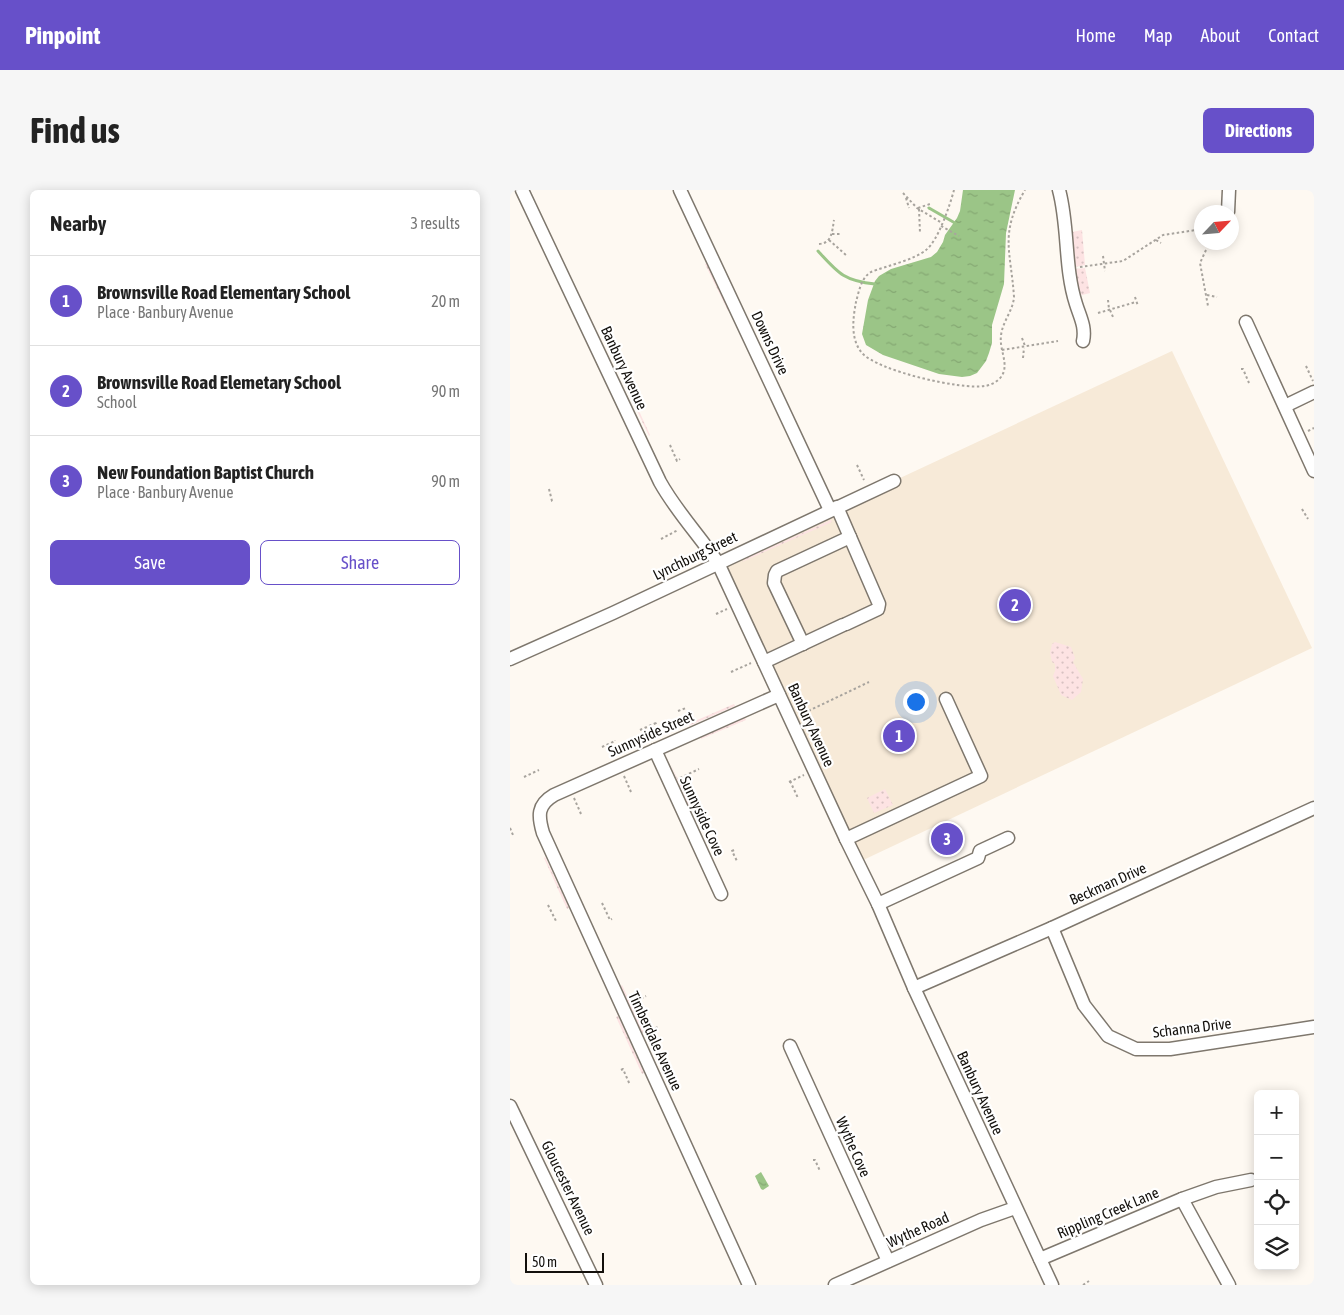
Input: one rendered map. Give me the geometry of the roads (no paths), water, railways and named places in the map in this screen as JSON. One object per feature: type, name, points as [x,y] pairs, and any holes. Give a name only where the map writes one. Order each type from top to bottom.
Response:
[{"type":"street","name":"Banbury Avenue","points":[[522,190],[660,482],[678,511],[718,563],[758,662],[779,695],[878,904],[914,988],[1052,1285]]},
{"type":"street","name":"Downs Drive","points":[[680,190],[834,509],[850,536],[879,604],[878,609],[803,644]]},
{"type":"street","points":[[1059,190],[1064,214],[1070,281],[1084,328],[1083,341]]},
{"type":"street","points":[[1228,205],[1229,190]]},
{"type":"street","points":[[1246,322],[1314,471]]},
{"type":"street","points":[[1285,406],[1314,392]]},
{"type":"street","name":"Lynchburg Street","points":[[510,660],[894,481]]},
{"type":"street","points":[[758,662],[803,644],[774,583],[774,575],[777,571],[850,536]]},
{"type":"street","name":"Sunnyside Street","points":[[540,809],[554,795],[779,695]]},
{"type":"street","points":[[846,839],[981,776],[946,699]]},
{"type":"street","name":"Sunnyside Cove","points":[[654,750],[721,894]]},
{"type":"street","name":"Timberdale Avenue","points":[[540,809],[539,815],[543,833],[749,1285]]},
{"type":"street","name":"Beckman Drive","points":[[914,988],[1314,810]]},
{"type":"street","points":[[878,904],[978,858],[980,851],[1008,838]]},
{"type":"street","name":"Schanna Drive","points":[[1052,928],[1084,1005],[1108,1036],[1136,1049],[1170,1049],[1314,1027]]},
{"type":"street","name":"Wythe Cove","points":[[790,1046],[888,1261]]},
{"type":"street","name":"Gloucester Avenue","points":[[510,1106],[596,1285]]},
{"type":"street","points":[[1182,1199],[1216,1187],[1251,1180]]},
{"type":"street","name":"Rippling Creek Lane","points":[[1040,1259],[1182,1199],[1229,1285]]},
{"type":"street","name":"Wythe Road","points":[[835,1285],[981,1220],[1015,1208]]},
{"type":"water","points":[[963,190],[1015,190],[1006,233],[1004,284],[992,325],[992,343],[986,361],[977,373],[962,377],[939,374],[883,355],[866,345],[862,334],[868,300],[875,281],[879,276],[891,269],[931,257],[937,252],[960,211]]},
{"type":"water","points":[[761,1172],[769,1186],[763,1190],[755,1176]]},
{"type":"waterway","points":[[929,208],[955,223]]},
{"type":"waterway","points":[[818,251],[842,275],[856,281],[875,284]]},
{"type":"place","name":"Brownsville Road Elemetary School","points":[[1015,605]]},
{"type":"place","name":"Brownsville Road Elementary School","points":[[899,736]]},
{"type":"place","name":"New Foundation Baptist Church","points":[[947,839]]}]
